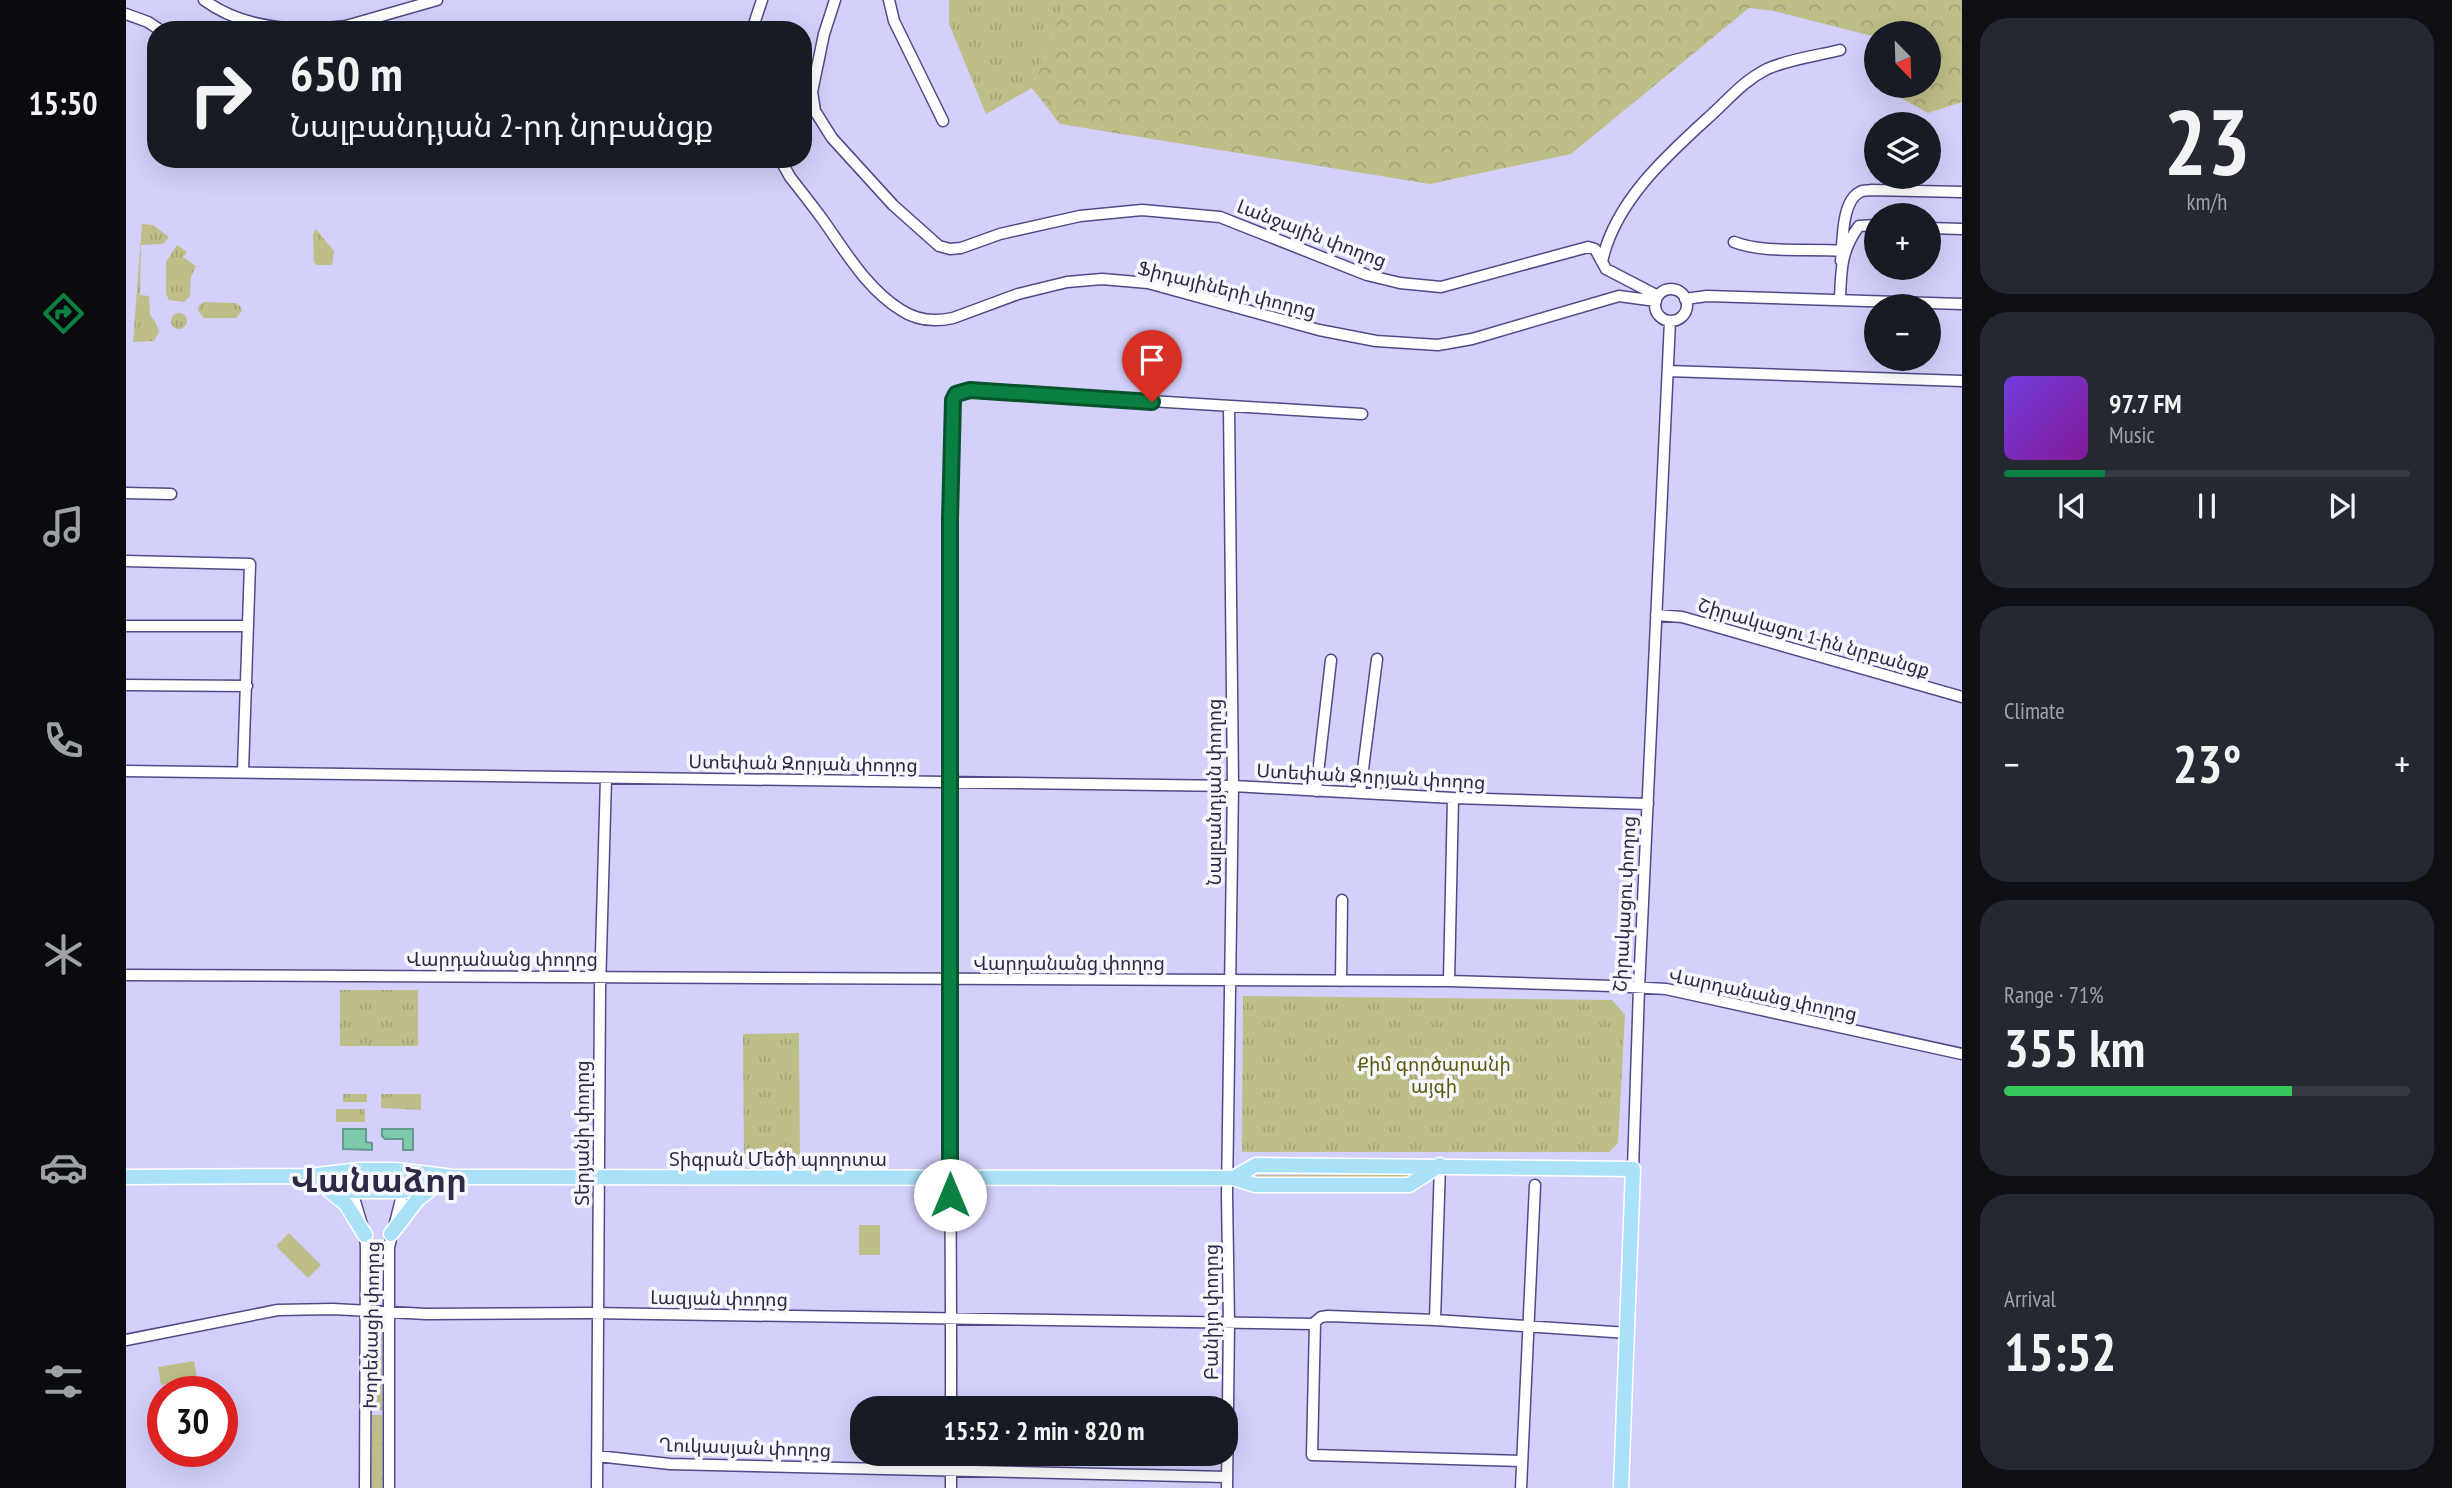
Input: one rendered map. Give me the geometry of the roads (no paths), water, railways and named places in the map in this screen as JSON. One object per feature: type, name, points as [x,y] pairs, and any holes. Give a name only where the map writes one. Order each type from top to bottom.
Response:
[{"type":"main road","name":"Տիգրան Մեծի պողոտա","points":[[1231,1178],[1256,1165],[1633,1169]]},
{"type":"main road","name":"Տիգրան Մեծի պողոտա","points":[[126,1177],[309,1176],[359,1170],[396,1170],[448,1177],[1231,1178],[1255,1185],[1409,1185],[1440,1165]]},
{"type":"main road","name":"Շիրակացու փողոց","points":[[1620,1488],[1633,1169]]},
{"type":"main road","points":[[352,1191],[349,1177],[352,1172],[359,1170]]},
{"type":"main road","points":[[396,1170],[404,1173],[407,1179],[403,1191]]},
{"type":"main road","name":"Տիգրան Մեծի պողոտա","points":[[309,1176],[352,1191],[403,1191],[448,1177]]},
{"type":"main road","points":[[309,1176],[346,1204],[365,1235]]},
{"type":"main road","points":[[391,1234],[417,1200],[448,1177]]},
{"type":"street","points":[[204,0],[231,17],[244,21]]},
{"type":"street","points":[[364,21],[437,0]]},
{"type":"street","points":[[755,21],[762,0]]},
{"type":"street","name":"Լանջային փողոց","points":[[835,0],[824,34],[812,92],[816,111],[832,138],[893,205],[939,246],[961,248],[1000,234],[1080,216],[1142,210],[1220,217],[1367,275],[1421,286],[1453,285],[1588,247],[1595,249],[1606,269],[1657,298]]},
{"type":"street","points":[[889,0],[894,21],[943,121]]},
{"type":"street","points":[[126,14],[147,22]]},
{"type":"street","points":[[1602,262],[1605,248],[1632,199],[1674,148],[1736,89],[1767,69],[1840,50]]},
{"type":"street","name":"Ֆիդայիների փողոց","points":[[785,168],[864,276],[901,310],[923,320],[942,321],[1018,294],[1067,282],[1102,279],[1148,283],[1318,330],[1376,341],[1438,345],[1472,339],[1619,296],[1657,298]]},
{"type":"street","points":[[1840,299],[1846,214],[1850,200],[1860,192],[1871,190],[1962,192]]},
{"type":"street","points":[[1842,256],[1859,226],[1864,226]]},
{"type":"street","points":[[1941,228],[1962,229]]},
{"type":"street","points":[[1734,242],[1749,248],[1814,248],[1842,256]]},
{"type":"street","points":[[1674,290],[1685,299],[1685,314],[1676,321],[1658,315],[1657,298],[1662,292],[1674,290]]},
{"type":"street","points":[[1685,299],[1707,296],[1962,304]]},
{"type":"street","name":"Շիրակացու փողոց","points":[[1633,1169],[1670,321]]},
{"type":"street","points":[[1668,371],[1962,381]]},
{"type":"street","points":[[951,1396],[949,782],[953,400],[956,394],[970,390],[1363,414]]},
{"type":"street","name":"Նալբանդյան փողոց","points":[[1230,407],[1233,786],[1231,1178]]},
{"type":"street","points":[[126,493],[171,494]]},
{"type":"street","points":[[126,561],[250,564],[243,771]]},
{"type":"street","name":"Շիրակացու 1-ին նրբանցք","points":[[1656,615],[1682,617],[1962,697]]},
{"type":"street","points":[[126,626],[248,626]]},
{"type":"street","points":[[1360,793],[1377,659]]},
{"type":"street","points":[[1316,791],[1331,660]]},
{"type":"street","points":[[126,685],[247,687]]},
{"type":"street","name":"Ստեփան Զորյան փողոց","points":[[126,771],[1233,786],[1453,798],[1648,804]]},
{"type":"street","name":"Տերյանի փողոց","points":[[597,1488],[600,977],[606,778]]},
{"type":"street","points":[[1449,981],[1453,798]]},
{"type":"street","points":[[1340,981],[1342,900]]},
{"type":"street","name":"Վարդանանց փողոց","points":[[126,975],[1449,981],[1666,989],[1962,1054]]},
{"type":"street","points":[[1434,1320],[1440,1165]]},
{"type":"street","name":"Բանիյո փողոց","points":[[1227,1483],[1231,1178]]},
{"type":"street","points":[[1521,1488],[1535,1185]]},
{"type":"street","name":"Խորենացի փողոց","points":[[352,1191],[365,1235],[365,1488]]},
{"type":"street","name":"Խորենացի փողոց","points":[[389,1488],[388,1247],[403,1191]]},
{"type":"street","name":"Լազյան փողոց","points":[[126,1340],[278,1310],[1314,1324],[1319,1318],[1328,1316],[1628,1333]]},
{"type":"street","points":[[1314,1324],[1312,1455],[1522,1461]]},
{"type":"street","name":"Ղուկասյան փողոց","points":[[597,1456],[670,1464],[951,1471],[1227,1483]]},
{"type":"street","points":[[951,1466],[951,1488]]},
{"type":"district","name":"Վանաձոր","points":[[379,1180]]},
{"type":"park label","name":"Քիմ գործարանի այգի","points":[[1434,1075]]}]
